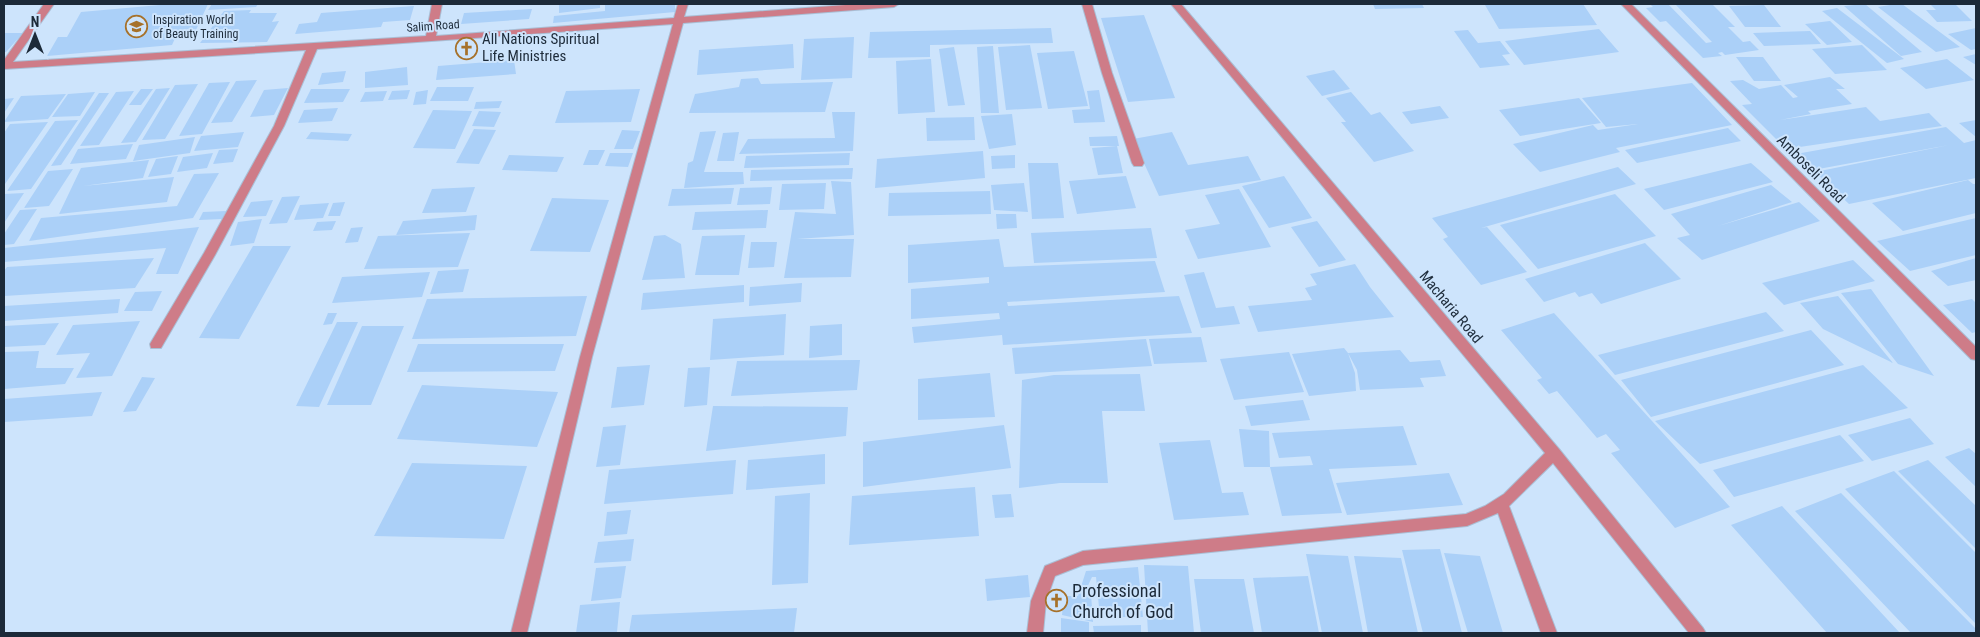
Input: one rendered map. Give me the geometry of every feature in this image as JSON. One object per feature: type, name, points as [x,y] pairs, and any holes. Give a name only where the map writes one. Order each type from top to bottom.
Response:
[{"type":"street","points":[[4,66],[48,4]]},
{"type":"street","points":[[430,39],[437,4]]},
{"type":"street","points":[[519,633],[586,357],[682,4]]},
{"type":"street","name":"Salim Road","points":[[4,66],[430,39],[894,4]]},
{"type":"street","points":[[1087,4],[1107,73],[1138,163]]},
{"type":"street","name":"Macharia Road","points":[[1176,4],[1554,453],[1698,633]]},
{"type":"street","name":"Amboseli Road","points":[[1626,4],[1976,355]]},
{"type":"street","points":[[156,344],[209,255],[279,126],[313,46]]},
{"type":"street","points":[[1035,633],[1040,590],[1050,571],[1083,558],[1467,520],[1509,498],[1554,453]]},
{"type":"street","points":[[1501,503],[1548,633]]},
{"type":"building","points":[[171,4],[208,4],[196,30],[178,32],[172,45],[47,56],[58,37],[67,37],[81,12]]},
{"type":"building","points":[[212,4],[258,4],[256,7],[208,10]]},
{"type":"building","points":[[559,4],[600,4],[600,8],[559,13]]},
{"type":"building","points":[[675,4],[675,12],[553,23],[554,16],[605,11],[605,5]]},
{"type":"building","points":[[1373,4],[1422,4],[1424,8],[1375,9]]},
{"type":"building","points":[[1583,4],[1597,25],[1499,29],[1485,5]]},
{"type":"building","points":[[1650,4],[1668,4],[1706,43],[1712,42],[1675,4],[1712,4],[1735,27],[1728,27],[1743,42],[1750,41],[1759,50],[1725,55],[1722,52],[1718,53],[1722,56],[1703,58],[1666,21],[1660,22],[1646,8],[1653,7]]},
{"type":"building","points":[[1865,4],[1922,52],[1901,56],[1844,6]]},
{"type":"building","points":[[1902,4],[1960,47],[1936,52],[1878,7]]},
{"type":"building","points":[[1930,4],[1955,4],[1972,21],[1937,22],[1926,10],[1936,10]]},
{"type":"building","points":[[1764,5],[1781,27],[1745,27],[1729,6]]},
{"type":"building","points":[[414,6],[410,20],[383,22],[381,27],[295,34],[299,24],[317,22],[321,13]]},
{"type":"building","points":[[1837,8],[1904,59],[1887,63],[1822,11]]},
{"type":"building","points":[[532,9],[529,19],[461,24],[464,13]]},
{"type":"building","points":[[251,10],[249,13],[277,13],[272,22],[279,21],[267,42],[200,43],[224,11]]},
{"type":"building","points":[[1144,15],[1175,98],[1128,102],[1101,18]]},
{"type":"building","points":[[1830,21],[1852,42],[1827,45],[1805,24]]},
{"type":"building","points":[[1051,28],[1053,43],[930,45],[930,57],[868,58],[870,32]]},
{"type":"building","points":[[1976,28],[1976,49],[1971,50],[1948,34]]},
{"type":"building","points":[[1599,29],[1619,52],[1524,65],[1505,41]]},
{"type":"building","points":[[1468,30],[1478,43],[1500,41],[1510,54],[1502,55],[1510,65],[1480,68],[1454,31]]},
{"type":"building","points":[[1810,31],[1821,44],[1764,46],[1753,33]]},
{"type":"building","points":[[4,33],[23,33],[6,52],[4,52]]},
{"type":"building","points":[[854,37],[852,78],[801,80],[804,39]]},
{"type":"building","points":[[793,44],[794,68],[697,75],[699,50]]},
{"type":"building","points":[[1030,45],[1042,108],[1006,110],[998,47]]},
{"type":"building","points":[[1862,45],[1887,70],[1835,74],[1812,49]]},
{"type":"building","points":[[993,46],[999,113],[981,113],[977,47]]},
{"type":"building","points":[[954,47],[965,105],[948,106],[939,49]]},
{"type":"building","points":[[1074,51],[1088,106],[1048,109],[1037,53]]},
{"type":"building","points":[[1976,54],[1976,65],[1963,57]]},
{"type":"building","points":[[1736,57],[1763,57],[1781,81],[1754,81]]},
{"type":"building","points":[[931,59],[935,112],[898,114],[896,61]]},
{"type":"building","points":[[1947,59],[1974,80],[1926,89],[1900,68]]},
{"type":"building","points":[[514,60],[516,74],[436,80],[438,66]]},
{"type":"building","points":[[407,67],[408,85],[365,88],[365,72]]},
{"type":"building","points":[[1334,70],[1350,89],[1322,96],[1306,76]]},
{"type":"building","points":[[346,71],[343,82],[318,85],[322,73]]},
{"type":"building","points":[[1830,77],[1845,89],[1836,89],[1852,104],[1808,111],[1811,114],[1780,120],[1866,107],[1880,121],[1929,113],[1942,126],[1786,149],[1742,105],[1752,104],[1730,81],[1743,80],[1759,89],[1781,85],[1793,98],[1798,97],[1784,85]]},
{"type":"building","points":[[758,78],[761,84],[833,82],[825,112],[689,113],[695,94],[739,87],[741,79]]},
{"type":"building","points":[[257,80],[232,122],[211,123],[236,81]]},
{"type":"building","points":[[230,82],[202,134],[179,136],[209,83]]},
{"type":"building","points":[[1692,83],[1732,125],[1616,148],[1620,152],[1540,172],[1513,144],[1593,125],[1598,130],[1638,124],[1606,127],[1582,98]]},
{"type":"building","points":[[198,84],[165,139],[142,140],[175,85]]},
{"type":"building","points":[[437,87],[474,87],[468,101],[430,101]]},
{"type":"building","points":[[170,88],[136,142],[121,143],[156,89]]},
{"type":"building","points":[[288,88],[274,115],[250,117],[264,90]]},
{"type":"building","points":[[141,89],[153,89],[141,105],[129,105]]},
{"type":"building","points":[[311,89],[350,89],[343,102],[304,103]]},
{"type":"building","points":[[640,89],[631,122],[555,123],[566,91]]},
{"type":"building","points":[[410,90],[407,99],[388,100],[392,91]]},
{"type":"building","points":[[428,90],[426,104],[413,105],[416,92]]},
{"type":"building","points":[[1099,90],[1105,122],[1074,123],[1072,110],[1090,109],[1087,91]]},
{"type":"building","points":[[134,91],[99,145],[80,146],[116,92]]},
{"type":"building","points":[[387,91],[383,101],[360,102],[365,92]]},
{"type":"building","points":[[95,92],[80,116],[52,117],[68,94]]},
{"type":"building","points":[[1351,92],[1371,115],[1380,112],[1414,151],[1374,162],[1341,122],[1346,122],[1326,98]]},
{"type":"building","points":[[99,93],[109,93],[61,165],[51,166]]},
{"type":"building","points":[[66,94],[48,119],[4,122],[21,96]]},
{"type":"building","points":[[14,98],[4,113],[4,99]]},
{"type":"building","points":[[1579,98],[1601,123],[1520,136],[1499,110]]},
{"type":"building","points":[[502,101],[499,108],[474,109],[476,102]]},
{"type":"building","points":[[1440,106],[1449,118],[1411,124],[1402,112]]},
{"type":"building","points":[[338,108],[332,121],[298,123],[304,110]]},
{"type":"building","points":[[433,110],[472,111],[455,149],[413,148]]},
{"type":"building","points":[[479,111],[501,112],[494,127],[472,126]]},
{"type":"building","points":[[832,112],[855,112],[853,151],[739,154],[748,139],[835,138]]},
{"type":"building","points":[[1012,114],[1016,145],[989,149],[981,116]]},
{"type":"building","points":[[974,117],[975,140],[927,141],[926,118]]},
{"type":"building","points":[[78,120],[31,189],[7,191],[55,121]]},
{"type":"building","points":[[1976,120],[1976,137],[1959,123]]},
{"type":"building","points":[[48,122],[4,185],[4,133],[10,124]]},
{"type":"building","points":[[1946,127],[1964,143],[1976,140],[1976,178],[1849,204],[1815,172],[1949,145],[1813,170],[1796,154]]},
{"type":"building","points":[[1728,128],[1741,141],[1637,163],[1625,150]]},
{"type":"building","points":[[474,129],[496,130],[479,164],[456,163]]},
{"type":"building","points":[[622,130],[640,131],[633,149],[614,149]]},
{"type":"building","points":[[716,131],[704,172],[743,172],[744,184],[684,188],[688,163],[693,161],[700,132]]},
{"type":"building","points":[[244,132],[238,147],[194,151],[201,136]]},
{"type":"building","points":[[311,132],[352,134],[348,141],[306,139]]},
{"type":"building","points":[[739,132],[734,161],[717,161],[723,133]]},
{"type":"building","points":[[1172,132],[1188,165],[1248,156],[1261,180],[1159,196],[1133,139]]},
{"type":"building","points":[[1117,136],[1119,146],[1090,146],[1089,137]]},
{"type":"building","points":[[195,137],[190,153],[133,161],[139,145]]},
{"type":"building","points":[[133,144],[126,159],[70,164],[78,149]]},
{"type":"building","points":[[1117,146],[1123,173],[1098,175],[1092,148]]},
{"type":"building","points":[[238,149],[233,162],[213,164],[219,150]]},
{"type":"building","points":[[589,150],[605,150],[598,165],[583,165]]},
{"type":"building","points":[[983,151],[985,178],[875,188],[877,159]]},
{"type":"building","points":[[213,153],[207,168],[177,172],[183,157]]},
{"type":"building","points":[[610,153],[633,153],[628,167],[605,166]]},
{"type":"building","points":[[850,153],[849,165],[744,168],[746,156]]},
{"type":"building","points":[[509,155],[564,157],[557,172],[502,170]]},
{"type":"building","points":[[1015,155],[1015,168],[992,169],[991,156]]},
{"type":"building","points":[[178,156],[171,174],[148,177],[156,159]]},
{"type":"building","points":[[149,160],[143,178],[83,186],[174,177],[167,202],[59,214],[81,168]]},
{"type":"building","points":[[1028,163],[1058,163],[1064,218],[1032,219]]},
{"type":"building","points":[[1751,163],[1773,182],[1664,210],[1644,189]]},
{"type":"building","points":[[1618,167],[1636,184],[1481,228],[1487,227],[1527,272],[1481,285],[1443,239],[1448,237],[1432,218]]},
{"type":"building","points":[[853,168],[852,179],[750,181],[751,170]]},
{"type":"building","points":[[73,169],[49,206],[24,208],[48,171]]},
{"type":"building","points":[[219,173],[193,218],[29,241],[41,218],[177,206],[194,174]]},
{"type":"building","points":[[1126,176],[1136,208],[1077,214],[1069,181]]},
{"type":"building","points":[[1284,176],[1312,218],[1269,228],[1242,186]]},
{"type":"building","points":[[1968,180],[1976,184],[1976,213],[1903,231],[1872,203]]},
{"type":"building","points":[[831,181],[851,182],[854,235],[797,239],[854,239],[851,277],[784,278],[795,212],[836,214]]},
{"type":"building","points":[[826,183],[824,209],[779,210],[782,184]]},
{"type":"building","points":[[1024,183],[1028,212],[994,210],[991,185]]},
{"type":"building","points":[[1771,185],[1792,202],[1718,226],[1799,202],[1820,221],[1702,260],[1677,238],[1690,235],[1671,214]]},
{"type":"building","points":[[475,187],[466,212],[422,213],[432,189]]},
{"type":"building","points":[[772,187],[770,204],[737,205],[740,188]]},
{"type":"building","points":[[734,188],[731,204],[668,206],[672,189]]},
{"type":"building","points":[[1239,189],[1271,247],[1198,259],[1185,230],[1220,224],[1205,195]]},
{"type":"building","points":[[990,191],[991,214],[888,216],[889,193]]},
{"type":"building","points":[[24,193],[4,223],[4,194]]},
{"type":"building","points":[[1615,194],[1656,236],[1538,269],[1500,225]]},
{"type":"building","points":[[300,196],[287,223],[269,224],[282,197]]},
{"type":"building","points":[[552,198],[609,200],[590,252],[530,251]]},
{"type":"building","points":[[273,200],[266,216],[243,217],[251,202]]},
{"type":"building","points":[[345,202],[340,216],[328,216],[333,203]]},
{"type":"building","points":[[329,203],[323,218],[294,220],[300,205]]},
{"type":"building","points":[[37,209],[14,244],[4,245],[4,234],[20,210]]},
{"type":"building","points":[[768,210],[766,228],[692,230],[695,212]]},
{"type":"building","points":[[226,211],[222,219],[199,220],[203,212]]},
{"type":"building","points":[[996,214],[1016,214],[1017,228],[997,229]]},
{"type":"building","points":[[477,215],[475,230],[396,235],[403,221]]},
{"type":"building","points":[[1976,218],[1976,255],[1910,271],[1877,241]]},
{"type":"building","points":[[262,219],[254,243],[230,246],[238,222]]},
{"type":"building","points":[[336,221],[332,230],[313,231],[317,222]]},
{"type":"building","points":[[1317,221],[1346,260],[1319,267],[1291,227]]},
{"type":"building","points":[[199,227],[178,274],[156,274],[166,248],[4,262],[4,248]]},
{"type":"building","points":[[363,227],[358,242],[345,243],[351,228]]},
{"type":"building","points":[[1151,228],[1157,258],[1034,263],[1031,233]]},
{"type":"building","points":[[470,233],[458,267],[364,269],[378,236]]},
{"type":"building","points":[[665,235],[681,244],[685,278],[642,280],[654,236]]},
{"type":"building","points":[[745,235],[739,275],[695,275],[702,236]]},
{"type":"building","points":[[999,239],[1004,267],[1155,261],[1165,292],[1007,302],[1008,306],[1179,296],[1192,333],[1003,345],[1002,335],[914,343],[912,327],[1000,319],[999,313],[911,319],[911,289],[989,283],[989,277],[908,283],[908,245]]},
{"type":"building","points":[[751,242],[777,242],[774,267],[748,268]]},
{"type":"building","points":[[1645,243],[1681,279],[1601,304],[1592,293],[1579,297],[1575,292],[1544,302],[1525,279]]},
{"type":"building","points":[[253,246],[291,246],[239,339],[199,338]]},
{"type":"building","points":[[154,258],[135,288],[4,296],[4,271],[7,267]]},
{"type":"building","points":[[1976,258],[1976,280],[1948,286],[1931,271]]},
{"type":"building","points":[[1853,260],[1875,281],[1784,305],[1762,283]]},
{"type":"building","points":[[1355,264],[1370,287],[1394,317],[1258,332],[1248,306],[1312,300],[1305,288],[1317,285],[1310,274]]},
{"type":"building","points":[[469,269],[463,292],[430,294],[438,271]]},
{"type":"building","points":[[430,272],[422,297],[332,303],[342,277]]},
{"type":"building","points":[[1204,272],[1216,308],[1234,306],[1240,324],[1201,328],[1184,275]]},
{"type":"building","points":[[802,283],[801,302],[749,306],[750,287]]},
{"type":"building","points":[[744,285],[744,302],[641,310],[643,293]]},
{"type":"building","points":[[1871,289],[1934,376],[1898,364],[1841,293]]},
{"type":"building","points":[[162,291],[152,311],[124,311],[135,292]]},
{"type":"building","points":[[587,296],[576,336],[412,339],[427,299]]},
{"type":"building","points":[[1838,296],[1893,363],[1823,329],[1800,303]]},
{"type":"building","points":[[120,299],[118,313],[4,321],[4,306]]},
{"type":"building","points":[[1972,299],[1976,303],[1976,332],[1972,333],[1943,305]]},
{"type":"building","points":[[1766,312],[1784,331],[1615,375],[1598,355]]},
{"type":"building","points":[[328,313],[337,313],[332,324],[323,325]]},
{"type":"building","points":[[1554,313],[1730,507],[1675,528],[1611,453],[1620,450],[1606,434],[1597,438],[1557,391],[1549,394],[1537,380],[1542,378],[1501,330]]},
{"type":"building","points":[[786,314],[784,355],[710,360],[713,319]]},
{"type":"building","points":[[140,321],[112,376],[76,378],[90,353],[56,355],[73,325]]},
{"type":"building","points":[[337,322],[358,322],[319,407],[296,406]]},
{"type":"building","points":[[59,323],[45,345],[4,347],[4,326]]},
{"type":"building","points":[[842,324],[842,355],[809,358],[810,326]]},
{"type":"building","points":[[362,326],[404,326],[371,405],[327,405]]},
{"type":"building","points":[[1811,330],[1844,365],[1651,417],[1621,380]]},
{"type":"building","points":[[1201,337],[1207,362],[1154,364],[1149,339]]},
{"type":"building","points":[[1146,339],[1152,366],[1015,374],[1012,348]]},
{"type":"building","points":[[418,344],[564,344],[555,371],[407,372]]},
{"type":"building","points":[[1344,348],[1348,353],[1355,373],[1356,391],[1309,396],[1292,354]]},
{"type":"building","points":[[1400,350],[1410,362],[1440,360],[1446,376],[1420,378],[1424,387],[1360,390],[1357,370],[1348,353]]},
{"type":"building","points":[[39,351],[36,368],[74,368],[65,384],[4,389],[4,352]]},
{"type":"building","points":[[1289,352],[1304,392],[1234,400],[1220,359]]},
{"type":"building","points":[[860,360],[857,390],[731,396],[737,361]]},
{"type":"building","points":[[650,365],[644,405],[611,408],[617,367]]},
{"type":"building","points":[[1863,365],[1908,408],[1700,464],[1655,421]]},
{"type":"building","points":[[710,367],[707,405],[684,407],[688,368]]},
{"type":"building","points":[[990,373],[995,417],[918,420],[918,379]]},
{"type":"building","points":[[1140,374],[1145,411],[1102,411],[1108,483],[1060,483],[1019,488],[1022,380],[1054,375]]},
{"type":"building","points":[[142,377],[155,378],[136,411],[123,412]]},
{"type":"building","points":[[422,385],[558,392],[537,447],[397,439]]},
{"type":"building","points":[[102,392],[92,416],[4,422],[4,399]]},
{"type":"building","points":[[1303,400],[1310,420],[1251,426],[1245,406]]},
{"type":"building","points":[[713,406],[848,407],[846,436],[706,451]]},
{"type":"building","points":[[1910,418],[1934,444],[1872,461],[1848,435]]},
{"type":"building","points":[[626,425],[620,465],[596,467],[603,427]]},
{"type":"building","points":[[1004,425],[1011,468],[863,487],[863,442]]},
{"type":"building","points":[[1403,426],[1417,465],[1329,469],[1342,513],[1282,516],[1270,467],[1313,465],[1310,456],[1279,458],[1272,433]]},
{"type":"building","points":[[1239,429],[1269,431],[1270,467],[1244,467]]},
{"type":"building","points":[[1840,435],[1864,461],[1734,497],[1713,470]]},
{"type":"building","points":[[1210,440],[1222,493],[1243,492],[1249,515],[1174,520],[1159,443]]},
{"type":"building","points":[[1969,448],[1976,454],[1976,487],[1945,457]]},
{"type":"building","points":[[825,454],[825,484],[746,490],[748,460]]},
{"type":"building","points":[[736,460],[733,494],[604,504],[609,470]]},
{"type":"building","points":[[1928,460],[1976,506],[1976,549],[1898,471]]},
{"type":"building","points":[[412,463],[527,466],[504,539],[374,536]]},
{"type":"building","points":[[1894,471],[1976,553],[1976,624],[1845,489]]},
{"type":"building","points":[[1449,473],[1463,505],[1347,515],[1336,483]]},
{"type":"building","points":[[975,487],[979,536],[849,545],[852,496]]},
{"type":"building","points":[[810,493],[808,583],[772,585],[775,496]]},
{"type":"building","points":[[1841,493],[1976,629],[1976,633],[1911,633],[1795,511]]},
{"type":"building","points":[[1011,494],[1014,517],[995,518],[992,495]]},
{"type":"building","points":[[1782,506],[1900,633],[1827,633],[1731,525]]},
{"type":"building","points":[[631,510],[627,534],[604,536],[607,512]]},
{"type":"building","points":[[634,539],[631,561],[594,563],[598,542]]},
{"type":"building","points":[[1440,549],[1462,633],[1423,633],[1402,550]]},
{"type":"building","points":[[1444,553],[1480,556],[1503,633],[1468,633]]},
{"type":"building","points":[[1306,554],[1348,556],[1363,633],[1322,633]]},
{"type":"building","points":[[1354,556],[1401,558],[1418,633],[1368,633]]},
{"type":"building","points":[[1144,565],[1188,566],[1194,633],[1148,633]]},
{"type":"building","points":[[626,566],[621,598],[591,601],[596,568]]},
{"type":"building","points":[[1138,567],[1143,617],[1100,617],[1096,577],[1092,577],[1084,594],[1091,594],[1093,622],[1062,615],[1064,596],[1078,596],[1086,571]]},
{"type":"building","points":[[1028,575],[1030,597],[987,601],[985,579]]},
{"type":"building","points":[[1308,576],[1319,633],[1262,633],[1253,578]]},
{"type":"building","points":[[1194,579],[1244,579],[1254,633],[1201,633]]},
{"type":"building","points":[[620,602],[617,632],[576,633],[580,605]]},
{"type":"building","points":[[797,608],[794,633],[629,633],[632,615]]},
{"type":"building","points":[[1061,618],[1089,622],[1089,633],[1061,633]]},
{"type":"building","points":[[1141,625],[1141,633],[1094,633],[1093,626]]},
{"type":"place","name":"Inspiration World of Beauty Training","points":[[137,27]]},
{"type":"place","name":"All Nations Spiritual Life Ministries","points":[[466,48]]},
{"type":"place","name":"Professional Church of God","points":[[1056,601]]}]
